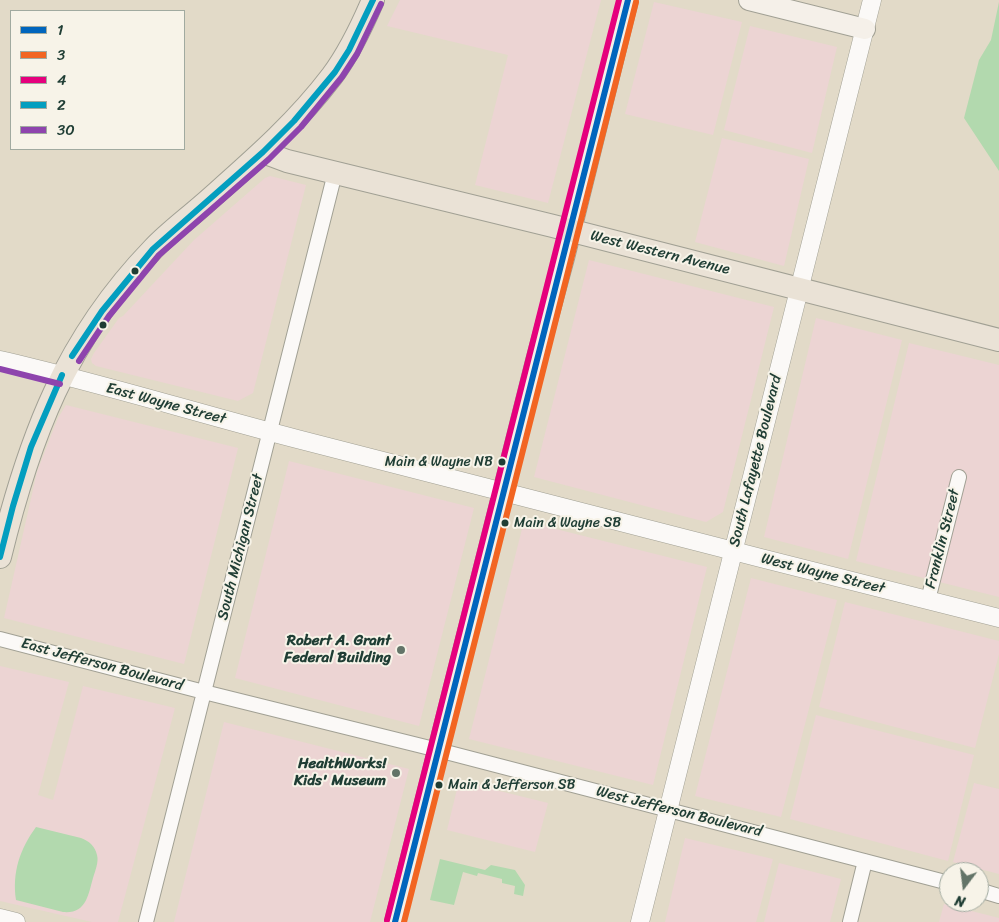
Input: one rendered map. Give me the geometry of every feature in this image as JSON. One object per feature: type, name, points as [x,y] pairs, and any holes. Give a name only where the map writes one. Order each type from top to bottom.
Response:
[{"type":"main road","points":[[0,557],[31,447],[62,375],[82,338],[152,249],[263,152],[294,121],[332,76],[349,50],[373,0]]},
{"type":"main road","points":[[395,922],[628,0]]},
{"type":"main road","points":[[748,0],[865,29]]},
{"type":"main road","name":"West Western Avenue","points":[[263,152],[287,161],[999,340]]},
{"type":"street","name":"South Lafayette Boulevard","points":[[640,922],[872,0]]},
{"type":"street","name":"South Michigan Street","points":[[146,922],[335,173]]},
{"type":"street","points":[[0,360],[62,375]]},
{"type":"street","name":"East Wayne Street","points":[[62,375],[270,432]]},
{"type":"street","name":"West Wayne Street","points":[[270,432],[734,552],[999,618]]},
{"type":"street","name":"Franklin Street","points":[[928,600],[959,477]]},
{"type":"street","name":"East Jefferson Boulevard","points":[[0,639],[204,692]]},
{"type":"street","name":"West Jefferson Boulevard","points":[[204,692],[438,750],[939,880]]},
{"type":"street","points":[[850,922],[865,861]]},
{"type":"street","points":[[0,918],[16,922]]},
{"type":"shaded area","points":[[400,0],[601,0],[548,203],[475,185],[508,55],[387,26]]},
{"type":"shaded area","points":[[654,2],[742,22],[713,135],[625,114]]},
{"type":"shaded area","points":[[750,26],[837,47],[812,153],[724,130]]},
{"type":"shaded area","points":[[722,138],[809,159],[784,266],[695,242]]},
{"type":"shaded area","points":[[270,176],[306,185],[253,393],[238,401],[96,366],[92,363],[91,359],[94,353],[119,318],[194,240],[265,178]]},
{"type":"shaded area","points":[[589,260],[774,307],[723,512],[706,522],[534,477]]},
{"type":"shaded area","points":[[816,318],[902,340],[848,559],[764,537]]},
{"type":"shaded area","points":[[909,343],[999,365],[999,597],[856,561]]},
{"type":"shaded area","points":[[66,405],[238,448],[184,664],[4,618],[37,472],[58,418]]},
{"type":"shaded area","points":[[289,461],[474,508],[419,726],[235,678]]},
{"type":"shaded area","points":[[524,521],[707,567],[653,785],[469,739]]},
{"type":"shaded area","points":[[751,578],[837,600],[781,817],[695,796]]},
{"type":"shaded area","points":[[845,602],[999,641],[999,654],[975,748],[819,707]]},
{"type":"shaded area","points":[[0,666],[69,682],[38,795],[53,800],[83,686],[175,708],[118,922],[92,922],[0,901]]},
{"type":"shaded area","points":[[816,715],[974,755],[948,861],[790,819]]},
{"type":"shaded area","points":[[224,722],[409,769],[370,922],[174,922]]},
{"type":"shaded area","points":[[459,781],[548,803],[535,852],[447,830]]},
{"type":"shaded area","points":[[974,783],[999,789],[999,874],[989,871],[989,862],[953,862]]},
{"type":"shaded area","points":[[685,838],[773,859],[756,922],[665,922]]},
{"type":"shaded area","points":[[779,863],[841,879],[830,922],[764,922]]},
{"type":"shaded area","points":[[942,912],[975,912],[999,918],[999,922],[939,922]]},
{"type":"green space","points":[[999,2],[999,171],[964,118],[979,60],[991,40]]},
{"type":"green space","points":[[36,827],[81,838],[89,842],[95,849],[97,864],[85,902],[77,910],[63,912],[16,900],[15,880],[18,861],[30,835]]},
{"type":"green space","points":[[440,859],[485,870],[491,865],[515,870],[525,885],[523,896],[514,894],[515,886],[502,883],[502,879],[478,873],[477,876],[463,872],[454,905],[430,900]]},
{"type":"transit line","name":"2","points":[[72,356],[102,311],[153,249],[263,152],[294,121],[335,72],[349,50],[373,0]]},
{"type":"transit line","name":"4","points":[[387,920],[619,0]]},
{"type":"transit line","name":"1","points":[[395,922],[628,0]]},
{"type":"transit line","name":"3","points":[[404,922],[636,2]]},
{"type":"transit line","name":"30","points":[[79,361],[109,316],[159,255],[269,159],[301,127],[342,77],[357,54],[381,4]]},
{"type":"transit line","name":"30","points":[[0,369],[60,384]]},
{"type":"transit line","name":"2","points":[[0,557],[31,447],[62,375]]},
{"type":"place","name":"Main & Wayne NB","points":[[502,462]]},
{"type":"place","name":"Main & Wayne SB","points":[[505,523]]},
{"type":"place","name":"Robert A. Grant Federal Building","points":[[401,650]]},
{"type":"place","name":"HealthWorks! Kids' Museum","points":[[396,773]]},
{"type":"place","name":"Main & Jefferson SB","points":[[439,785]]}]
